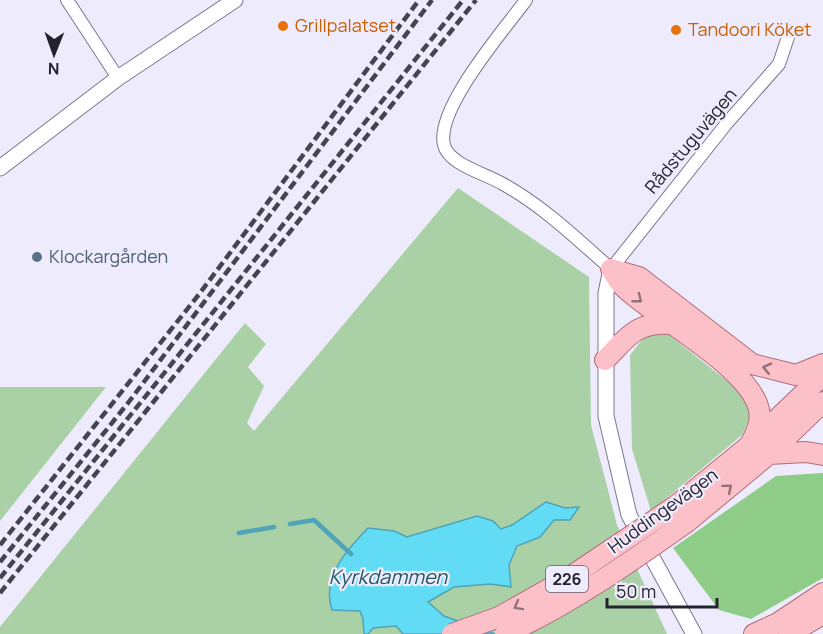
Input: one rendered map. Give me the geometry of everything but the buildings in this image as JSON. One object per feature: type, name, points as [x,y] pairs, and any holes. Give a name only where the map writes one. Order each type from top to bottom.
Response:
[{"type":"main road","points":[[611,269],[623,287],[745,382],[759,409],[759,424],[750,445]]},
{"type":"main road","points":[[611,269],[639,277],[752,364],[796,375],[823,364]]},
{"type":"main road","points":[[605,360],[637,328],[655,322],[670,324]]},
{"type":"main road","name":"Huddingevägen","points":[[452,634],[499,617],[570,577],[674,507],[750,445],[823,375]]},
{"type":"main road","name":"Huddingevägen","points":[[505,634],[580,593],[644,553],[687,522],[769,454],[823,402]]},
{"type":"main road","points":[[769,454],[806,452],[823,455]]},
{"type":"main road","points":[[754,634],[778,623],[823,593]]},
{"type":"main road","points":[[789,634],[823,614]]},
{"type":"street","points":[[67,0],[118,78]]},
{"type":"street","points":[[0,168],[118,78],[235,0]]},
{"type":"street","points":[[526,0],[460,89],[446,117],[442,134],[444,147],[452,157],[467,167],[503,184],[561,225],[611,269],[606,292],[606,416],[629,515],[694,634]]},
{"type":"street","name":"Rådstuguvägen","points":[[611,269],[727,123],[779,64],[789,31]]},
{"type":"green space","points":[[458,188],[589,277],[591,425],[617,525],[667,634],[0,634],[0,627],[245,323],[266,344],[248,367],[264,386],[247,423],[254,431]]},
{"type":"green space","points":[[668,334],[742,393],[751,415],[742,435],[651,511],[632,449],[630,355],[645,336]]},
{"type":"green space","points":[[0,387],[106,387],[0,521]]},
{"type":"green space","points":[[823,473],[823,578],[751,619],[719,610],[673,548],[776,476]]},
{"type":"water","name":"Kyrkdammen","points":[[546,502],[565,508],[579,507],[570,520],[554,520],[540,537],[517,546],[509,565],[511,587],[490,584],[454,587],[428,602],[444,616],[495,634],[403,634],[396,626],[373,628],[368,634],[364,634],[360,611],[332,610],[330,586],[333,575],[344,555],[368,528],[394,531],[407,537],[477,516],[493,521],[501,529],[512,525]]},
{"type":"waterway","points":[[290,524],[314,520],[351,554]]},
{"type":"waterway","points":[[239,533],[274,527]]},
{"type":"railway","points":[[0,545],[200,293],[419,0]]},
{"type":"railway","points":[[0,562],[128,403],[432,0]]},
{"type":"railway","points":[[0,578],[463,0]]},
{"type":"railway","points":[[0,593],[476,0]]},
{"type":"place","name":"Grillpalatset","points":[[283,26]]},
{"type":"place","name":"Tandoori Köket","points":[[676,30]]},
{"type":"place","name":"Klockargården","points":[[37,257]]}]
